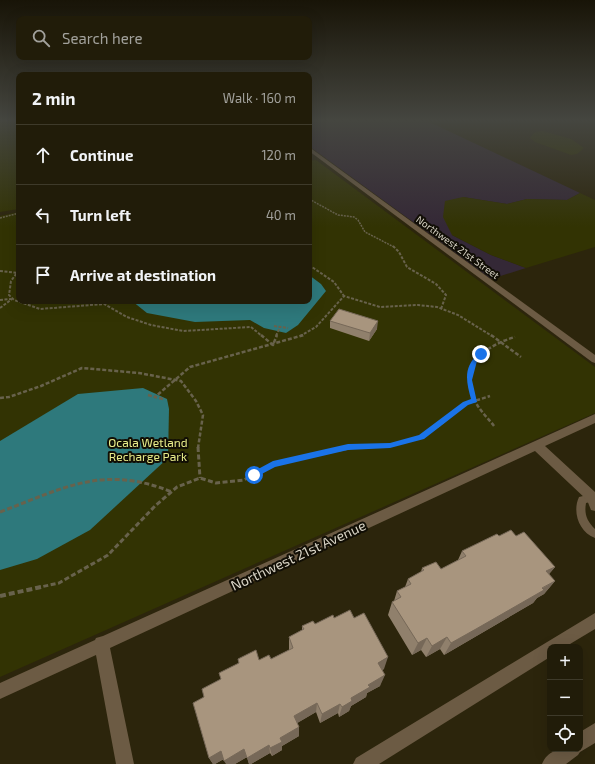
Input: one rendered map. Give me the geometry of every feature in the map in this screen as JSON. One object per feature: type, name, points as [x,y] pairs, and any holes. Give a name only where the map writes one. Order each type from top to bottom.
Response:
[{"type":"street","name":"Northwest 21st Street","points":[[318,156],[595,360]]},
{"type":"street","name":"Northwest 21st Avenue","points":[[0,691],[595,418]]},
{"type":"street","points":[[536,445],[594,500]]},
{"type":"street","points":[[556,644],[595,620]]},
{"type":"street","points":[[102,643],[125,764]]},
{"type":"street","points":[[362,764],[547,649]]},
{"type":"street","points":[[583,741],[595,732]]},
{"type":"street","points":[[551,764],[568,752]]},
{"type":"lane","points":[[594,500],[582,500],[579,510],[585,525],[595,534]]},
{"type":"path","points":[[312,201],[338,215],[358,220],[365,232],[370,237],[392,245],[399,252],[407,267],[436,284],[446,295],[441,309]]},
{"type":"path","points":[[0,218],[16,214]]},
{"type":"path","points":[[312,267],[324,273],[340,287],[344,296]]},
{"type":"path","points":[[0,271],[16,272]]},
{"type":"path","points":[[12,299],[9,295],[9,283],[16,274]]},
{"type":"path","points":[[344,296],[383,307],[424,305],[441,309],[449,312],[498,341],[521,357]]},
{"type":"path","points":[[155,397],[190,368],[215,359],[273,345],[304,335],[310,331],[344,296]]},
{"type":"path","points":[[0,308],[12,299]]},
{"type":"path","points":[[0,300],[12,299],[16,300]]},
{"type":"path","points":[[26,304],[40,309],[104,304],[127,317],[151,325],[183,331],[251,327],[273,345]]},
{"type":"path","points":[[274,326],[288,328]]},
{"type":"path","points":[[273,345],[280,327]]},
{"type":"path","points":[[494,426],[475,401],[469,380],[474,360],[498,341],[515,337]]},
{"type":"path","points":[[0,398],[9,397],[41,386],[82,368],[139,373],[181,381],[196,401],[203,415],[198,444],[198,466],[200,478]]},
{"type":"path","points":[[148,395],[163,399]]},
{"type":"path","points":[[0,596],[59,583],[108,556],[155,506],[177,487],[200,478],[216,483],[244,480],[273,464],[348,447],[390,445],[421,437],[465,404],[490,396]]},
{"type":"path","points":[[0,512],[81,483],[113,478],[156,485],[172,492]]},
{"type":"shaded area","points":[[322,156],[501,156],[580,193],[567,200],[527,199],[507,204],[463,197],[452,235],[491,255],[526,268],[491,279]]},
{"type":"green space","points":[[0,156],[16,156],[16,209],[0,212]]},
{"type":"green space","name":"Ocala Wetland Recharge Park","points":[[316,160],[595,367],[595,413],[0,677],[0,216],[16,213],[16,304],[312,304],[312,161]]},
{"type":"green space","points":[[580,193],[595,200],[595,247],[526,268],[491,255],[452,235],[443,217],[445,201],[463,197],[507,204],[527,199],[567,200]]},
{"type":"water","points":[[312,277],[321,284],[326,291],[298,325],[286,333],[264,328],[250,320],[195,322],[147,313],[136,304],[312,304]]},
{"type":"water","points":[[143,388],[167,399],[169,409],[168,458],[90,530],[37,559],[0,570],[0,441],[78,394]]},
{"type":"building","points":[[339,309],[378,321],[370,333],[330,321]]},
{"type":"building","points":[[511,530],[516,536],[524,532],[555,567],[546,571],[555,581],[542,588],[544,590],[451,643],[447,637],[432,646],[427,638],[418,643],[392,602],[401,597],[397,591],[411,584],[408,579],[424,570],[422,568],[436,562],[441,569],[466,556],[462,551],[497,534],[499,536]]},
{"type":"building","points":[[350,610],[354,618],[364,613],[388,657],[378,663],[385,675],[368,685],[370,687],[351,698],[352,701],[342,707],[340,704],[322,714],[317,703],[294,716],[299,727],[280,738],[282,742],[270,748],[269,745],[247,758],[244,749],[224,761],[221,751],[209,758],[193,703],[204,697],[202,689],[221,679],[219,673],[239,663],[238,659],[256,650],[259,660],[269,655],[271,659],[293,648],[289,637],[304,629],[302,626],[313,621],[315,624],[333,615],[334,618]]},
{"type":"route","points":[[254,475],[273,464],[348,447],[390,445],[421,437],[440,425],[465,404],[475,401],[469,380],[474,360],[481,354]]}]
